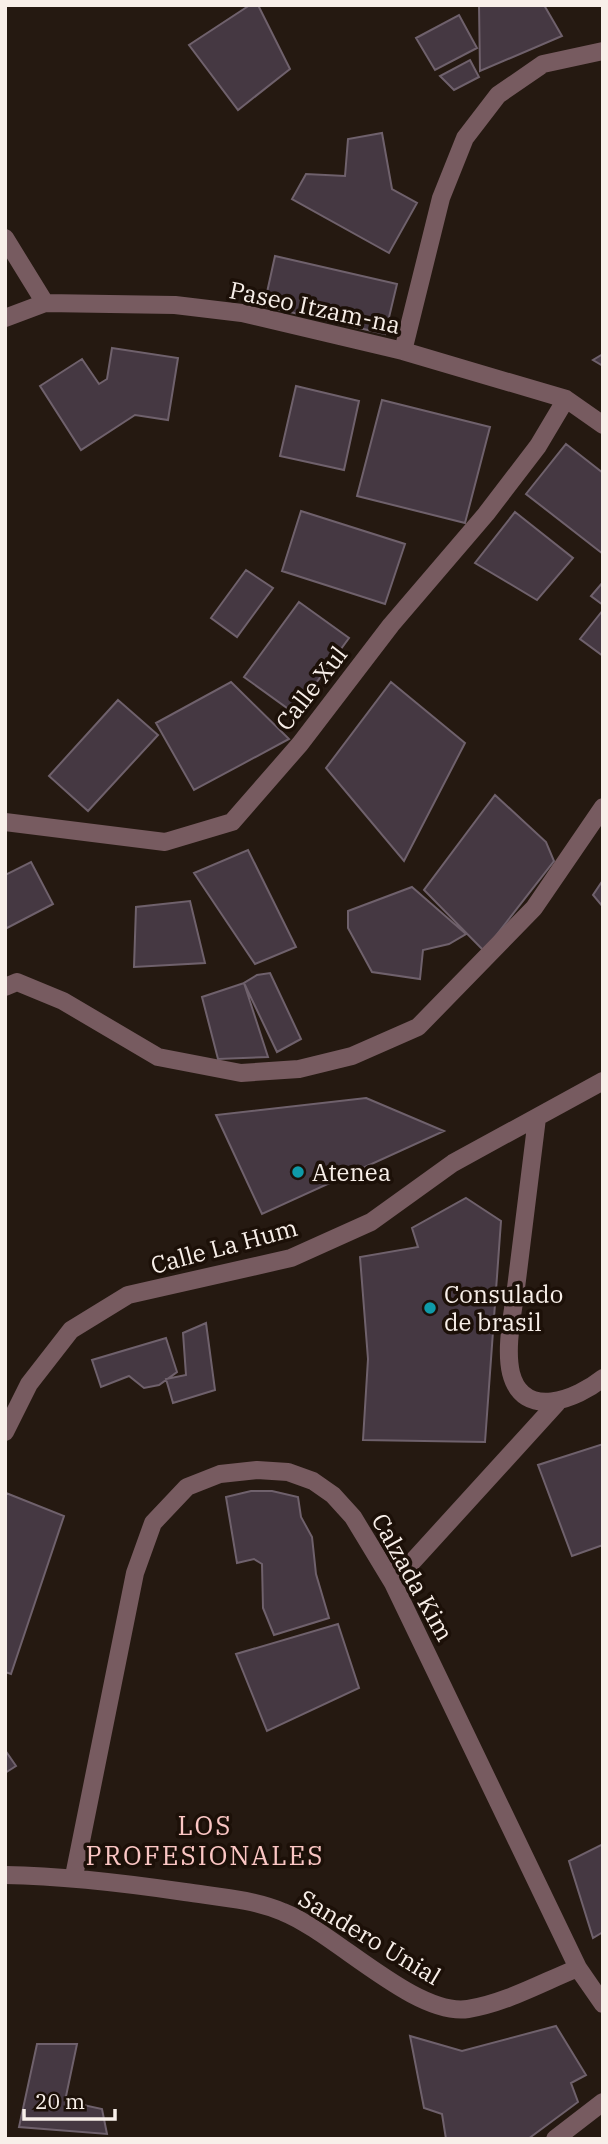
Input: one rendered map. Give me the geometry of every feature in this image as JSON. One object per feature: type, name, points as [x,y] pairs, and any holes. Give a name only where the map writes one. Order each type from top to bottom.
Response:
[{"type":"street","points":[[403,351],[441,198],[465,138],[498,94],[543,64],[603,51]]},
{"type":"street","points":[[5,238],[45,303]]},
{"type":"street","name":"Paseo Itzam-na","points":[[5,318],[45,303],[175,305],[242,313],[403,351],[566,398],[603,425]]},
{"type":"street","name":"Calle Xul","points":[[5,822],[165,842],[232,822],[300,744],[391,625],[486,514],[538,446],[566,398]]},
{"type":"street","points":[[5,987],[17,982],[63,1001],[158,1057],[241,1073],[299,1069],[352,1056],[418,1027],[534,908],[603,807]]},
{"type":"street","name":"Calle La Hum","points":[[5,1432],[29,1384],[71,1330],[128,1295],[291,1258],[371,1222],[453,1163],[603,1081]]},
{"type":"street","points":[[537,1118],[513,1310],[511,1374],[521,1390],[535,1400],[557,1403]]},
{"type":"street","points":[[393,1583],[557,1403],[603,1378]]},
{"type":"street","name":"Calzada Kim","points":[[74,1876],[135,1573],[153,1523],[187,1487],[220,1474],[257,1470],[288,1472],[313,1481],[333,1495],[353,1517],[393,1583],[578,1968],[603,2004]]},
{"type":"street","name":"Sandero Unial","points":[[5,1875],[74,1876],[239,1899],[284,1912],[414,1995],[448,2008],[466,2010],[490,2004],[578,1968]]},
{"type":"street","points":[[555,2139],[603,2102]]},
{"type":"building","points":[[250,5],[258,5],[290,69],[238,110],[189,45]]},
{"type":"building","points":[[479,5],[544,5],[562,36],[480,71]]},
{"type":"building","points":[[459,15],[477,48],[435,70],[416,38]]},
{"type":"building","points":[[470,60],[479,77],[454,90],[440,76]]},
{"type":"building","points":[[382,133],[392,189],[417,203],[389,253],[292,199],[306,174],[345,176],[348,139]]},
{"type":"building","points":[[275,256],[397,284],[385,334],[264,306]]},
{"type":"building","points":[[112,348],[178,358],[168,420],[135,415],[81,450],[40,386],[82,359],[99,384],[107,379]]},
{"type":"building","points":[[603,354],[603,366],[593,360]]},
{"type":"building","points":[[296,386],[359,401],[344,470],[280,456]]},
{"type":"building","points":[[382,400],[490,427],[465,523],[357,496]]},
{"type":"building","points":[[566,444],[603,473],[603,554],[526,494]]},
{"type":"building","points":[[301,511],[405,544],[385,604],[282,571]]},
{"type":"building","points":[[515,512],[573,558],[537,600],[475,563]]},
{"type":"building","points":[[246,570],[273,588],[237,637],[211,618]]},
{"type":"building","points":[[603,582],[603,605],[591,596]]},
{"type":"building","points":[[299,602],[349,638],[294,713],[244,677]]},
{"type":"building","points":[[603,610],[603,656],[580,639]]},
{"type":"building","points":[[231,682],[289,739],[194,790],[156,723]]},
{"type":"building","points":[[391,682],[465,743],[404,861],[326,768]]},
{"type":"building","points":[[118,700],[158,735],[88,811],[49,776]]},
{"type":"building","points":[[495,795],[546,842],[554,861],[484,951],[424,890]]},
{"type":"building","points":[[248,850],[296,947],[255,964],[194,873]]},
{"type":"building","points":[[31,862],[53,904],[5,929],[5,875]]},
{"type":"building","points":[[603,880],[603,907],[593,895]]},
{"type":"building","points":[[412,887],[466,934],[449,944],[423,950],[420,979],[372,972],[348,928],[348,911]]},
{"type":"building","points":[[190,901],[205,963],[134,967],[136,907]]},
{"type":"building","points":[[270,973],[301,1039],[277,1052],[244,983],[257,975]]},
{"type":"building","points":[[244,983],[268,1057],[218,1059],[202,997]]},
{"type":"building","name":"Atenea","points":[[366,1098],[444,1131],[262,1214],[216,1115]]},
{"type":"building","name":"Consulado de brasil","points":[[466,1198],[501,1221],[485,1442],[363,1440],[368,1359],[360,1257],[418,1247],[412,1228]]},
{"type":"building","points":[[206,1323],[215,1390],[173,1403],[166,1379],[186,1375],[183,1333]]},
{"type":"building","points":[[166,1338],[177,1372],[159,1385],[144,1388],[129,1376],[101,1387],[92,1360]]},
{"type":"building","points":[[603,1444],[603,1545],[572,1556],[538,1465]]},
{"type":"building","points":[[251,1491],[272,1491],[298,1497],[301,1517],[312,1537],[316,1574],[329,1618],[274,1635],[263,1608],[262,1564],[254,1559],[237,1563],[226,1497]]},
{"type":"building","points":[[6,1493],[64,1516],[11,1674],[5,1672]]},
{"type":"building","points":[[338,1624],[359,1688],[267,1731],[236,1654]]},
{"type":"building","points":[[5,1750],[16,1766],[5,1773]]},
{"type":"building","points":[[603,1844],[603,1932],[593,1938],[569,1861]]},
{"type":"building","points":[[556,2026],[586,2075],[571,2083],[578,2102],[528,2139],[446,2139],[442,2114],[424,2108],[410,2036],[462,2051]]},
{"type":"building","points":[[37,2044],[77,2044],[65,2101],[102,2109],[107,2134],[19,2127]]},
{"type":"place","name":"Atenea","points":[[298,1172]]},
{"type":"place","name":"Consulado de brasil","points":[[430,1308]]},
{"type":"district","name":"LOS PROFESIONALES","points":[[205,1840]]}]
